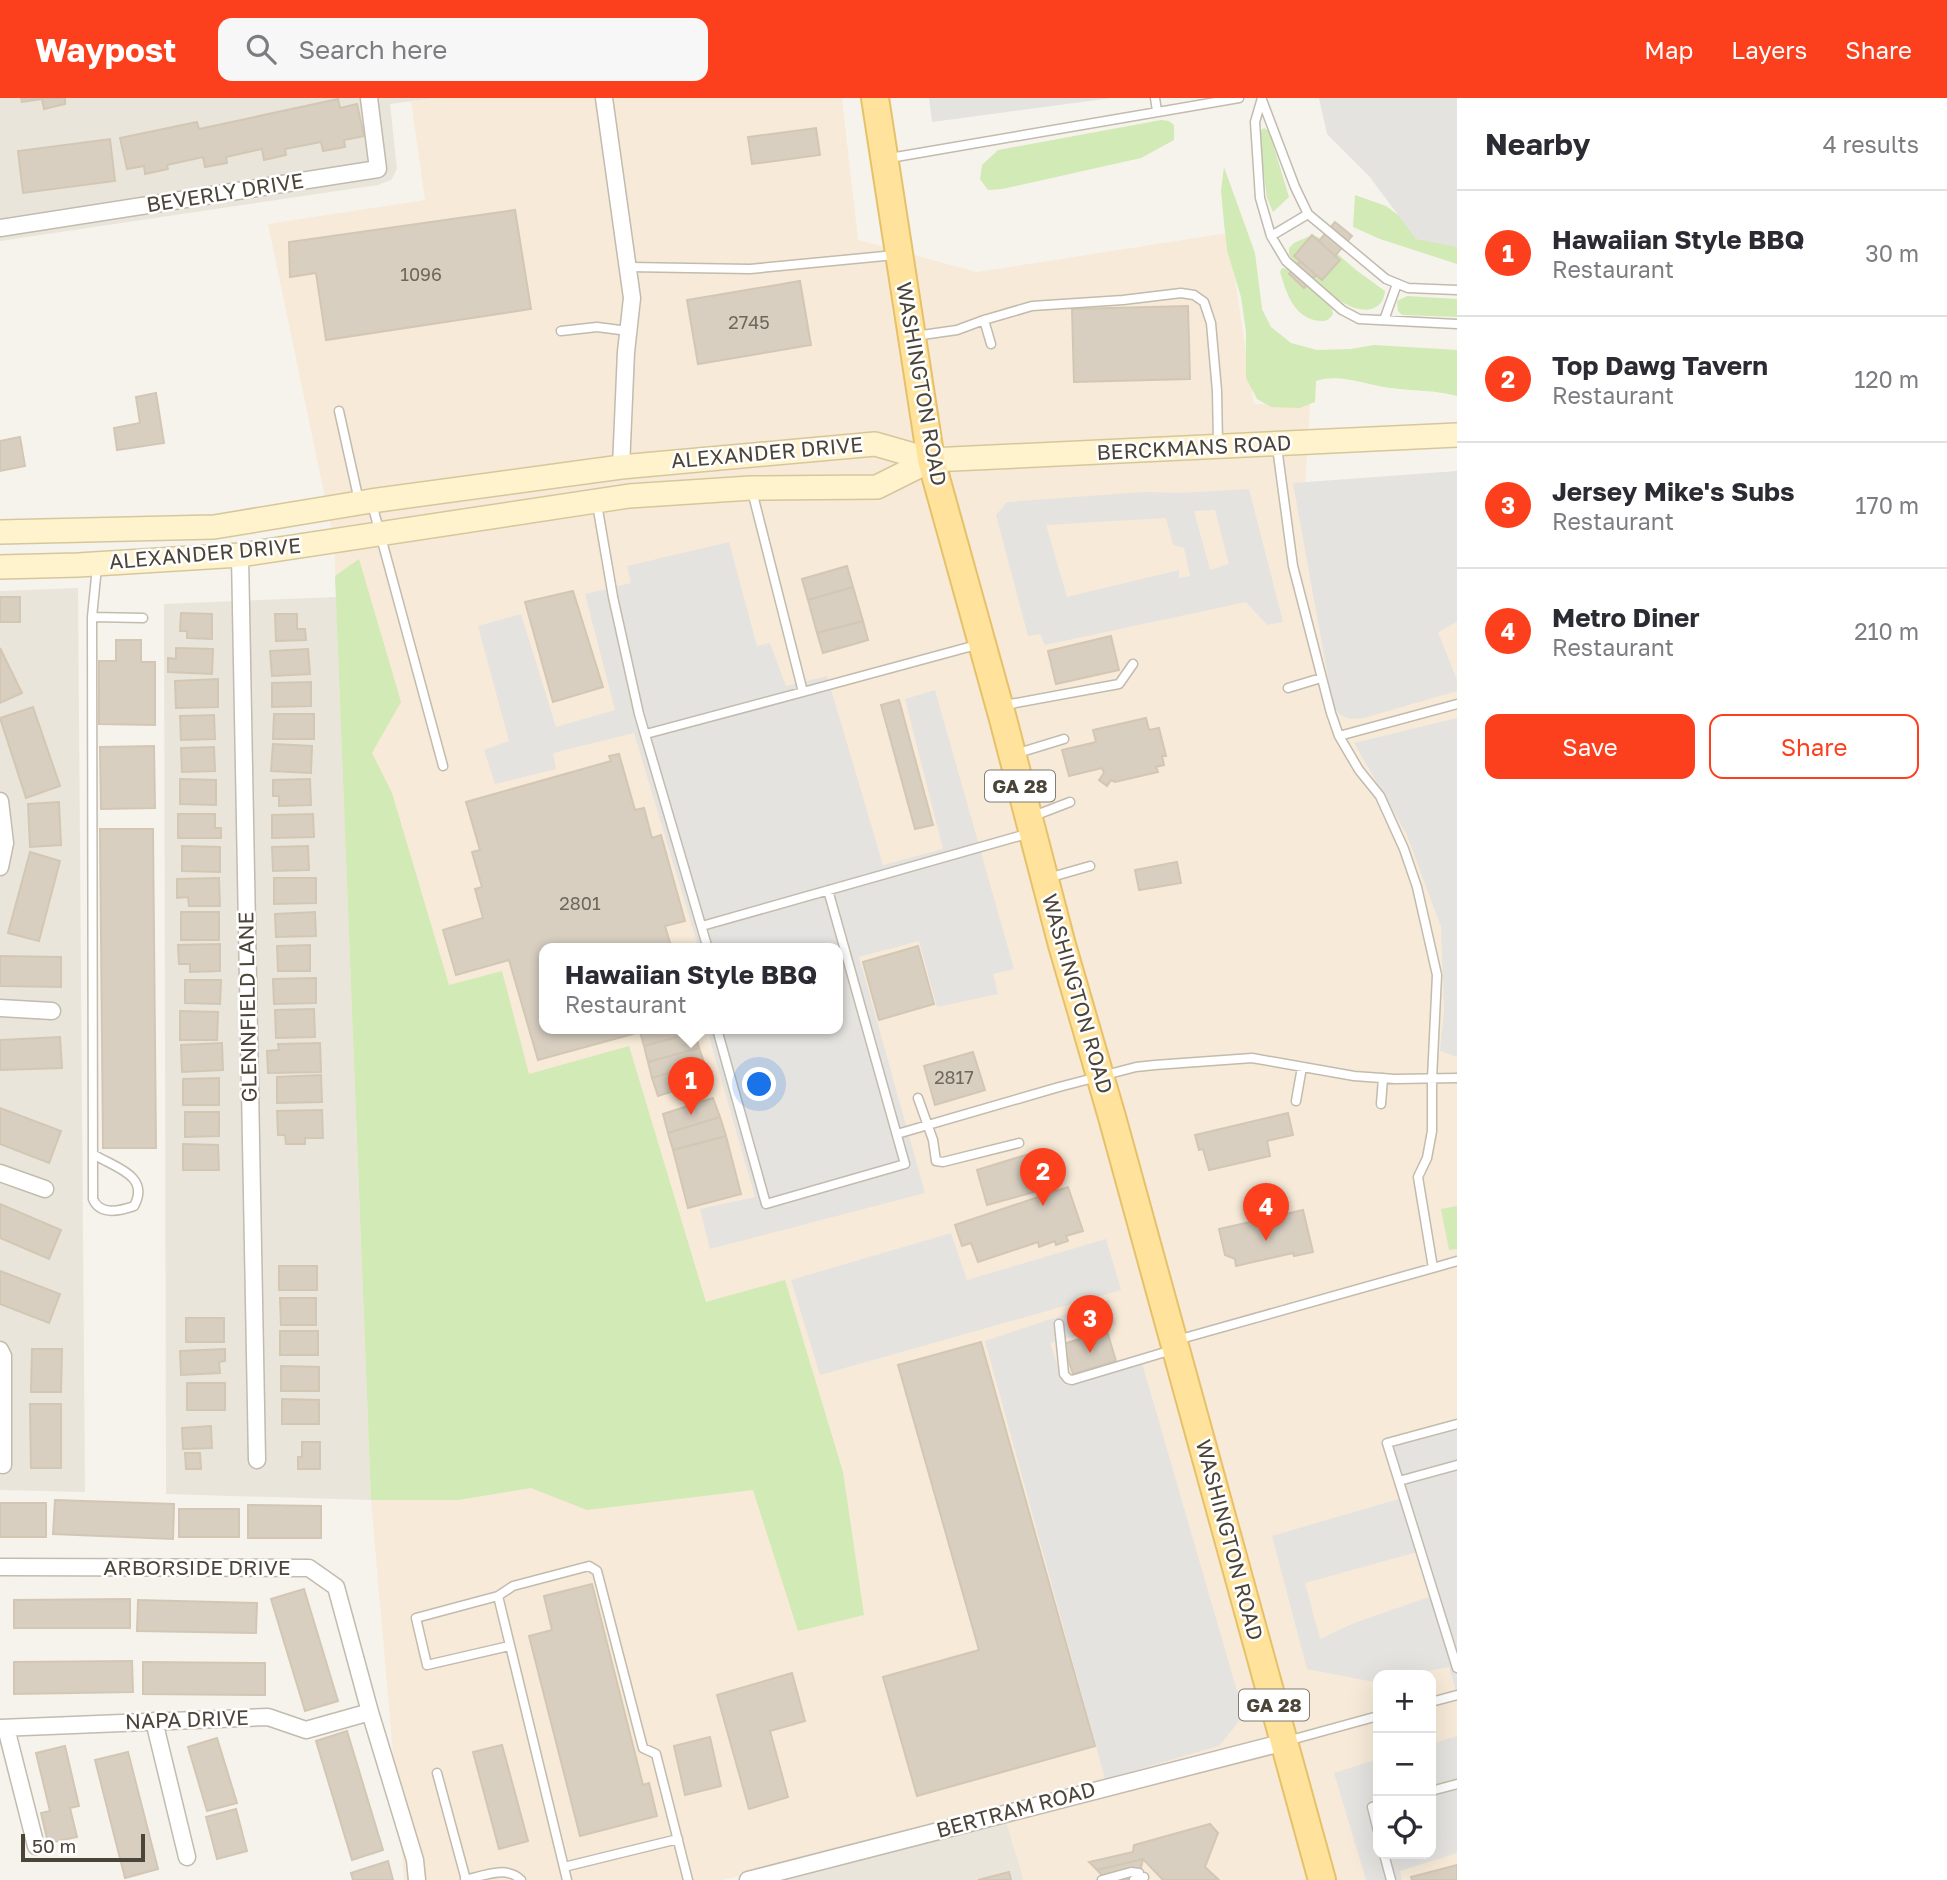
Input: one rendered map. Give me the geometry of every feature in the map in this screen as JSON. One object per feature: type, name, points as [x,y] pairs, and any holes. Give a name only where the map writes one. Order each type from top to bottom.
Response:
[{"type":"main road","name":"WASHINGTON ROAD","points":[[875,98],[931,460],[1322,1880]]},
{"type":"main road","name":"BERCKMANS ROAD","points":[[931,460],[1457,435]]},
{"type":"main road","name":"ALEXANDER DRIVE","points":[[0,532],[214,527],[365,502],[621,467],[875,444],[931,460]]},
{"type":"main road","name":"ALEXANDER DRIVE","points":[[0,567],[240,555],[629,496],[751,488],[877,487],[931,460]]},
{"type":"street","name":"BEVERLY DRIVE","points":[[0,228],[378,169],[369,98]]},
{"type":"street","points":[[604,98],[632,298],[621,467]]},
{"type":"street","name":"GLENNFIELD LANE","points":[[240,555],[257,1460]]},
{"type":"street","points":[[0,801],[5,843],[0,867]]},
{"type":"street","points":[[0,1008],[52,1011]]},
{"type":"street","points":[[0,1173],[45,1189]]},
{"type":"street","points":[[0,1349],[3,1356],[3,1465]]},
{"type":"street","name":"ARBORSIDE DRIVE","points":[[0,1567],[309,1568],[336,1587],[415,1860],[417,1880]]},
{"type":"street","name":"NAPA DRIVE","points":[[3,1728],[268,1717],[306,1730],[370,1712]]},
{"type":"street","points":[[154,1721],[187,1857]]},
{"type":"street","points":[[3,1728],[36,1846]]},
{"type":"street","name":"BERTRAM ROAD","points":[[748,1880],[1284,1742]]},
{"type":"lane","points":[[1155,98],[1157,111]]},
{"type":"lane","points":[[885,159],[1214,100],[1239,98]]},
{"type":"lane","points":[[1262,99],[1308,214],[1377,274],[1397,284],[1419,289],[1457,290]]},
{"type":"lane","points":[[1262,99],[1255,122],[1254,137],[1260,198],[1271,236],[1286,261],[1342,310],[1359,319],[1457,324]]},
{"type":"lane","points":[[1271,236],[1308,214]]},
{"type":"lane","points":[[629,267],[750,269],[899,254]]},
{"type":"lane","points":[[1384,320],[1397,284]]},
{"type":"lane","points":[[912,336],[957,330],[1032,306],[1181,293],[1194,295],[1204,302],[1211,323],[1217,391],[1218,447]]},
{"type":"lane","points":[[984,320],[991,344]]},
{"type":"lane","points":[[561,331],[597,327],[628,331]]},
{"type":"lane","points":[[339,411],[365,502],[379,534],[443,766]]},
{"type":"lane","points":[[1276,444],[1293,566],[1321,678],[1339,736],[1359,770],[1380,796],[1404,849],[1417,887],[1437,975],[1432,1131],[1427,1158],[1418,1177],[1433,1268]]},
{"type":"lane","points":[[751,488],[803,692]]},
{"type":"lane","points":[[596,501],[613,597],[646,734],[706,943]]},
{"type":"lane","points":[[93,1154],[132,1177],[139,1186],[139,1198],[134,1206],[122,1211],[102,1210],[96,1206],[93,1199],[92,617],[97,564]]},
{"type":"lane","points":[[92,617],[143,618]]},
{"type":"lane","points":[[646,734],[982,644]]},
{"type":"lane","points":[[999,706],[1119,684],[1133,664]]},
{"type":"lane","points":[[1288,688],[1321,678]]},
{"type":"lane","points":[[1339,736],[1457,704]]},
{"type":"lane","points":[[1012,754],[1065,738]]},
{"type":"lane","points":[[702,926],[828,890],[1031,825],[1070,802]]},
{"type":"lane","points":[[1045,879],[1090,866]]},
{"type":"lane","points":[[718,1034],[766,1204],[905,1164],[828,890]]},
{"type":"lane","points":[[897,1134],[1136,1067],[1252,1058],[1302,1068],[1383,1078],[1457,1078]]},
{"type":"lane","points":[[1296,1101],[1302,1068]]},
{"type":"lane","points":[[1381,1104],[1383,1078]]},
{"type":"lane","points":[[918,1098],[933,1140],[934,1157],[940,1162],[1020,1143]]},
{"type":"lane","points":[[1059,1324],[1064,1374],[1072,1380],[1175,1345],[1457,1261]]},
{"type":"lane","points":[[1457,1424],[1387,1444],[1457,1668]]},
{"type":"lane","points":[[1399,1481],[1457,1465]]},
{"type":"lane","points":[[509,1646],[427,1665],[416,1618],[498,1596],[513,1586],[589,1566],[597,1572],[643,1748],[656,1754],[688,1880]]},
{"type":"lane","points":[[498,1596],[567,1880]]},
{"type":"lane","points":[[1436,1701],[1457,1695]]},
{"type":"lane","points":[[1284,1742],[1373,1717]]},
{"type":"lane","points":[[438,1773],[465,1880],[504,1872],[518,1876],[521,1880]]},
{"type":"lane","points":[[1436,1790],[1457,1784]]},
{"type":"lane","points":[[564,1867],[678,1839]]},
{"type":"lane","points":[[1385,1859],[1391,1880]]},
{"type":"lane","points":[[1102,1880],[1133,1871],[1139,1877]]},
{"type":"shaded area","points":[[0,98],[435,98],[390,104],[397,169],[391,180],[378,185],[0,241]]},
{"type":"shaded area","points":[[435,98],[842,98],[858,240],[977,272],[1228,233],[1254,404],[1310,405],[1305,487],[1457,471],[1457,1880],[1024,1880],[1006,1821],[721,1880],[404,1880],[371,1500],[334,541],[268,224],[425,200],[411,101]]},
{"type":"shaded area","points":[[929,98],[1112,98],[932,122]]},
{"type":"shaded area","points":[[1319,98],[1457,98],[1457,247],[1416,239],[1369,176],[1327,134]]},
{"type":"shaded area","points":[[1457,471],[1457,622],[1438,632],[1457,680],[1457,691],[1364,718],[1350,719],[1341,715],[1335,710],[1331,694],[1293,483]]},
{"type":"shaded area","points":[[1249,489],[1283,622],[1267,625],[1246,602],[1045,645],[1040,634],[1028,636],[996,515],[1007,502],[1144,492]],"holes":[[[1215,510],[1229,564],[1210,570],[1194,511]],[[1166,518],[1173,545],[1184,548],[1190,576],[1179,578],[1179,570],[1067,597],[1046,525]]]},
{"type":"shaded area","points":[[729,542],[757,646],[770,643],[786,686],[827,676],[883,865],[943,849],[905,699],[935,690],[1014,969],[993,974],[998,994],[937,1007],[919,941],[859,957],[925,1193],[710,1249],[700,1209],[755,1197],[708,1034],[843,1034],[843,943],[697,943],[634,733],[553,753],[556,769],[495,784],[484,750],[509,741],[478,626],[521,614],[556,727],[615,710],[585,594],[631,583],[627,566]]},
{"type":"shaded area","points":[[78,588],[85,1492],[0,1490],[0,591]]},
{"type":"shaded area","points":[[336,597],[371,1500],[166,1494],[164,604]]},
{"type":"shaded area","points":[[1457,718],[1457,1057],[1440,1051],[1444,1011],[1441,927],[1406,833],[1354,743]]},
{"type":"shaded area","points":[[951,1233],[967,1280],[1106,1239],[1121,1290],[820,1375],[791,1280]]},
{"type":"shaded area","points":[[1109,1300],[1116,1324],[1050,1343],[1064,1385],[1142,1363],[1244,1715],[1219,1746],[1105,1779],[985,1341]]},
{"type":"shaded area","points":[[1457,1424],[1457,1695],[1449,1667],[1433,1670],[1373,1670],[1373,1682],[1307,1669],[1272,1536],[1402,1498],[1387,1443]],"holes":[[[1417,1552],[1429,1597],[1354,1623],[1320,1639],[1305,1583]]]},
{"type":"shaded area","points":[[1457,1736],[1457,1853],[1400,1871],[1402,1880],[1366,1880],[1334,1773],[1373,1761],[1373,1859],[1436,1859],[1436,1742]]},
{"type":"shaded area","points":[[1006,1821],[1024,1880],[761,1880]]},
{"type":"green space","points":[[1161,120],[1174,125],[1174,140],[1141,158],[1002,189],[988,190],[980,179],[982,165],[998,150]]},
{"type":"green space","points":[[1264,128],[1269,131],[1289,197],[1273,212],[1267,198],[1259,137]]},
{"type":"green space","points":[[1224,167],[1255,253],[1262,309],[1271,327],[1291,343],[1317,350],[1374,345],[1457,350],[1457,396],[1334,378],[1316,381],[1315,402],[1300,408],[1271,407],[1257,399],[1246,378],[1246,332],[1241,297],[1227,250],[1221,191]]},
{"type":"green space","points":[[1355,195],[1386,206],[1417,229],[1457,240],[1457,264],[1380,239],[1353,227]]},
{"type":"green space","points":[[1312,235],[1385,291],[1379,305],[1364,310],[1342,302],[1292,260],[1289,248]]},
{"type":"green space","points":[[1282,268],[1288,269],[1332,309],[1333,314],[1329,319],[1314,320],[1300,313],[1285,287],[1280,272]]},
{"type":"green space","points":[[1407,296],[1457,299],[1457,317],[1402,315],[1398,311],[1397,301]]},
{"type":"green space","points":[[359,559],[401,702],[372,753],[392,793],[449,985],[502,971],[529,1074],[629,1046],[706,1302],[785,1280],[843,1472],[864,1615],[798,1631],[753,1490],[587,1510],[531,1488],[458,1500],[371,1500],[335,576]]},
{"type":"green space","points":[[1457,1206],[1457,1249],[1449,1250],[1441,1209]]},
{"type":"building","points":[[21,98],[65,98],[65,104],[44,109],[42,99],[22,102]]},
{"type":"building","points":[[338,99],[340,108],[357,104],[364,136],[344,140],[345,147],[323,151],[321,142],[285,149],[286,155],[264,160],[262,149],[226,157],[227,163],[205,167],[203,157],[167,165],[168,169],[145,174],[144,166],[127,169],[120,138],[197,122],[199,129]]},
{"type":"building","points":[[816,128],[820,155],[752,164],[748,137]]},
{"type":"building","points":[[110,139],[115,181],[23,193],[18,151]]},
{"type":"building","points":[[515,210],[531,309],[326,340],[316,273],[290,277],[289,242]]},
{"type":"building","points":[[1335,222],[1352,236],[1335,256],[1319,241]]},
{"type":"building","points":[[1312,235],[1340,260],[1322,280],[1294,256]]},
{"type":"building","points":[[1300,261],[1316,275],[1304,288],[1289,274]]},
{"type":"building","points":[[800,281],[811,345],[698,364],[687,300]]},
{"type":"building","points":[[1188,306],[1190,379],[1074,382],[1072,309]]},
{"type":"building","points":[[156,393],[164,443],[117,450],[114,428],[140,423],[136,397]]},
{"type":"building","points":[[20,437],[25,466],[0,471],[0,441]]},
{"type":"building","points":[[847,566],[853,587],[808,600],[802,579]]},
{"type":"building","points":[[853,587],[863,621],[817,633],[808,600]]},
{"type":"building","points":[[573,591],[603,687],[553,702],[525,602]]},
{"type":"building","points":[[0,597],[20,597],[20,622],[0,622]]},
{"type":"building","points":[[181,613],[212,614],[212,639],[187,638],[187,631],[180,631]]},
{"type":"building","points":[[275,614],[297,614],[297,629],[305,629],[306,640],[276,641]]},
{"type":"building","points":[[863,621],[868,640],[823,653],[817,633]]},
{"type":"building","points":[[1111,636],[1119,670],[1056,684],[1048,651]]},
{"type":"building","points":[[116,640],[141,640],[141,662],[155,662],[155,725],[99,724],[99,661],[116,661]]},
{"type":"building","points":[[0,648],[22,693],[0,703]]},
{"type":"building","points":[[176,648],[213,649],[212,674],[168,672],[168,658],[176,659]]},
{"type":"building","points":[[308,649],[310,674],[272,676],[270,651]]},
{"type":"building","points":[[218,679],[218,707],[176,708],[175,681]]},
{"type":"building","points":[[311,682],[311,706],[272,707],[272,683]]},
{"type":"building","points":[[899,700],[933,825],[915,829],[881,705]]},
{"type":"building","points":[[33,707],[60,786],[26,798],[0,718]]},
{"type":"building","points":[[274,714],[314,714],[314,739],[273,739]]},
{"type":"building","points":[[214,715],[215,739],[181,740],[180,716]]},
{"type":"building","points":[[1146,718],[1149,730],[1159,728],[1166,756],[1162,756],[1164,765],[1156,767],[1158,772],[1115,782],[1111,780],[1107,786],[1099,780],[1104,773],[1102,768],[1069,776],[1062,750],[1096,742],[1093,730]]},
{"type":"building","points":[[273,744],[312,746],[311,773],[271,771]]},
{"type":"building","points":[[154,746],[155,808],[101,809],[100,747]]},
{"type":"building","points":[[214,747],[215,771],[182,772],[181,748]]},
{"type":"building","points":[[619,754],[635,810],[644,808],[652,838],[661,835],[685,921],[665,926],[670,943],[539,943],[539,1034],[633,1034],[538,1060],[509,960],[456,975],[443,930],[483,918],[475,889],[482,887],[472,852],[480,850],[466,802],[611,761],[609,756]]},
{"type":"building","points":[[180,779],[216,780],[216,805],[180,804]]},
{"type":"building","points":[[310,779],[311,805],[279,806],[279,796],[273,796],[273,780]]},
{"type":"building","points":[[59,802],[61,845],[30,847],[28,804]]},
{"type":"building","points":[[178,814],[215,814],[215,828],[221,828],[221,838],[178,838]]},
{"type":"building","points":[[313,814],[314,837],[272,838],[272,815]]},
{"type":"building","points":[[100,829],[153,829],[156,1148],[103,1148]]},
{"type":"building","points":[[182,846],[220,847],[220,872],[182,871]]},
{"type":"building","points":[[308,846],[309,870],[273,871],[272,847]]},
{"type":"building","points":[[30,852],[60,861],[39,941],[8,933]]},
{"type":"building","points":[[1177,862],[1181,883],[1139,890],[1135,870]]},
{"type":"building","points":[[219,878],[220,906],[189,906],[188,897],[177,898],[177,879]]},
{"type":"building","points":[[274,878],[316,878],[316,903],[274,904]]},
{"type":"building","points":[[181,912],[219,912],[219,940],[181,940]]},
{"type":"building","points":[[315,912],[316,936],[276,937],[275,914]]},
{"type":"building","points":[[220,944],[220,971],[190,972],[190,964],[179,964],[178,945]]},
{"type":"building","points":[[310,945],[310,971],[278,971],[277,946]]},
{"type":"building","points":[[918,946],[934,1004],[879,1020],[863,962]]},
{"type":"building","points":[[0,956],[61,957],[61,987],[0,986]]},
{"type":"building","points":[[316,978],[316,1003],[274,1004],[273,979]]},
{"type":"building","points":[[185,980],[221,980],[220,1004],[185,1003]]},
{"type":"building","points":[[314,1009],[315,1037],[276,1038],[275,1010]]},
{"type":"building","points":[[180,1011],[218,1012],[217,1040],[180,1040]]},
{"type":"building","points":[[641,1034],[688,1034],[644,1046]]},
{"type":"building","points":[[696,1034],[699,1048],[648,1062],[644,1046]]},
{"type":"building","points":[[60,1037],[62,1068],[0,1070],[0,1040]]},
{"type":"building","points":[[222,1043],[223,1070],[182,1072],[181,1045]]},
{"type":"building","points":[[320,1043],[321,1072],[268,1073],[267,1051],[279,1050],[278,1044]]},
{"type":"building","points":[[699,1048],[704,1062],[652,1078],[648,1062]]},
{"type":"building","points":[[973,1052],[985,1090],[935,1105],[924,1066]]},
{"type":"building","points":[[704,1062],[708,1080],[658,1096],[652,1078]]},
{"type":"building","points":[[321,1075],[322,1102],[277,1103],[277,1077]]},
{"type":"building","points":[[219,1078],[219,1105],[183,1105],[183,1079]]},
{"type":"building","points":[[713,1098],[720,1117],[668,1133],[663,1114]]},
{"type":"building","points":[[0,1108],[61,1131],[49,1163],[0,1144]]},
{"type":"building","points":[[322,1110],[323,1138],[305,1138],[305,1144],[286,1144],[285,1135],[278,1135],[277,1111]]},
{"type":"building","points":[[185,1112],[219,1112],[219,1136],[185,1137]]},
{"type":"building","points":[[1288,1113],[1293,1135],[1267,1141],[1270,1156],[1209,1170],[1203,1149],[1199,1150],[1195,1135]]},
{"type":"building","points":[[720,1117],[726,1136],[673,1150],[668,1133]]},
{"type":"building","points":[[726,1136],[741,1194],[688,1208],[673,1150]]},
{"type":"building","points":[[183,1144],[218,1145],[219,1170],[183,1170]]},
{"type":"building","points":[[1042,1150],[1052,1187],[987,1205],[977,1170]]},
{"type":"building","points":[[1068,1187],[1083,1231],[1066,1236],[1068,1241],[1056,1245],[1055,1241],[1039,1247],[1038,1242],[978,1262],[971,1243],[962,1246],[955,1225]]},
{"type":"building","points":[[0,1204],[61,1230],[49,1259],[0,1238]]},
{"type":"building","points":[[1303,1210],[1313,1252],[1294,1256],[1293,1253],[1236,1266],[1235,1259],[1225,1255],[1219,1229]]},
{"type":"building","points":[[279,1266],[317,1266],[317,1290],[279,1290]]},
{"type":"building","points":[[0,1271],[60,1294],[49,1323],[0,1304]]},
{"type":"building","points":[[280,1298],[316,1298],[316,1325],[281,1325]]},
{"type":"building","points":[[186,1318],[224,1318],[224,1342],[186,1342]]},
{"type":"building","points":[[280,1331],[318,1331],[318,1355],[280,1355]]},
{"type":"building","points":[[1107,1331],[1116,1361],[1073,1374],[1063,1344]]},
{"type":"building","points":[[981,1342],[1095,1746],[917,1796],[883,1677],[979,1650],[898,1365]]},
{"type":"building","points":[[32,1349],[62,1349],[61,1392],[31,1392]]},
{"type":"building","points":[[225,1349],[225,1361],[219,1362],[220,1373],[181,1375],[180,1351]]},
{"type":"building","points":[[281,1366],[319,1367],[319,1391],[281,1391]]},
{"type":"building","points":[[187,1383],[225,1383],[225,1410],[187,1410]]},
{"type":"building","points":[[282,1399],[319,1400],[319,1424],[282,1424]]},
{"type":"building","points":[[30,1404],[61,1404],[61,1468],[31,1468]]},
{"type":"building","points":[[211,1426],[212,1448],[183,1449],[182,1428]]},
{"type":"building","points":[[302,1442],[320,1442],[320,1469],[298,1469],[298,1457],[302,1457]]},
{"type":"building","points":[[185,1453],[200,1453],[201,1469],[186,1469]]},
{"type":"building","points":[[55,1500],[174,1504],[173,1539],[53,1534]]},
{"type":"building","points":[[0,1503],[46,1503],[46,1537],[0,1537]]},
{"type":"building","points":[[248,1505],[321,1506],[321,1538],[248,1538]]},
{"type":"building","points":[[179,1509],[239,1509],[239,1537],[179,1537]]},
{"type":"building","points":[[592,1584],[643,1785],[649,1783],[657,1816],[580,1836],[529,1636],[552,1630],[544,1596]]},
{"type":"building","points":[[304,1589],[338,1701],[305,1711],[271,1599]]},
{"type":"building","points":[[130,1599],[130,1628],[14,1628],[14,1600]]},
{"type":"building","points":[[138,1600],[257,1603],[256,1633],[137,1631]]},
{"type":"building","points":[[132,1661],[133,1692],[14,1694],[14,1662]]},
{"type":"building","points":[[143,1662],[265,1663],[265,1695],[143,1694]]},
{"type":"building","points":[[792,1673],[805,1721],[770,1731],[788,1797],[749,1809],[717,1695]]},
{"type":"building","points":[[347,1731],[383,1850],[352,1860],[316,1741]]},
{"type":"building","points":[[710,1737],[721,1786],[685,1795],[674,1746]]},
{"type":"building","points":[[217,1738],[237,1803],[207,1811],[188,1747]]},
{"type":"building","points":[[502,1745],[528,1841],[499,1849],[473,1752]]},
{"type":"building","points":[[65,1746],[79,1806],[70,1808],[77,1837],[48,1843],[41,1813],[50,1811],[36,1753]]},
{"type":"building","points":[[128,1752],[158,1869],[125,1878],[95,1760]]},
{"type":"building","points":[[236,1809],[247,1851],[217,1859],[206,1817]]},
{"type":"building","points":[[1210,1824],[1218,1833],[1205,1867],[1219,1880],[1163,1880],[1143,1859],[1097,1870],[1089,1862],[1133,1852],[1134,1845]]},
{"type":"building","points":[[1143,1859],[1138,1880],[1107,1880],[1097,1870]]},
{"type":"building","points":[[388,1861],[393,1880],[353,1880],[351,1873]]},
{"type":"building","points":[[1457,1865],[1457,1880],[1412,1880],[1411,1877]]},
{"type":"building","points":[[1009,1872],[1011,1880],[978,1880]]},
{"type":"place","name":"Hawaiian Style BBQ","points":[[691,1115]]},
{"type":"place","name":"Top Dawg Tavern","points":[[1043,1206]]},
{"type":"place","name":"Metro Diner","points":[[1266,1241]]},
{"type":"place","name":"Jersey Mike's Subs","points":[[1090,1353]]}]
